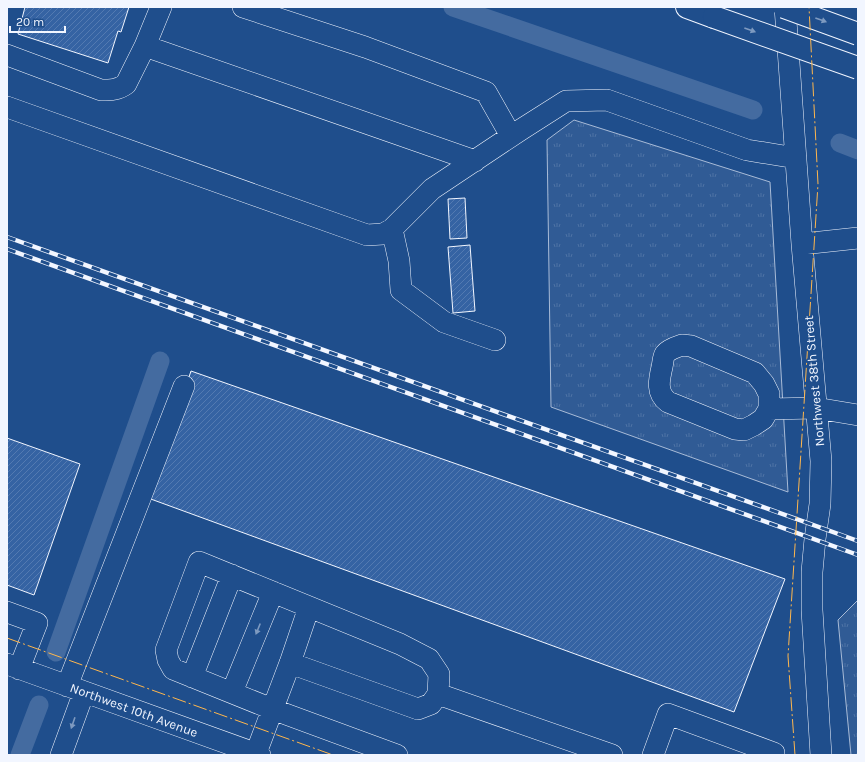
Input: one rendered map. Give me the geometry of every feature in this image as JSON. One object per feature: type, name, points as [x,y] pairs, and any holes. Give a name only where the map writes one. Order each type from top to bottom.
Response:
[{"type":"highway","points":[[687,7],[858,68]]},
{"type":"highway","points":[[784,7],[858,34]]},
{"type":"street","points":[[7,55],[101,90],[114,90],[121,88],[126,84],[145,46],[161,7]]},
{"type":"street","points":[[243,7],[365,47],[486,92],[512,136]]},
{"type":"street","name":"Northwest 38th Street","points":[[784,7],[802,244],[821,461],[820,504],[812,572],[812,610],[821,755]]},
{"type":"street","points":[[145,46],[475,161]]},
{"type":"street","points":[[7,107],[367,236],[383,234],[392,229],[432,189],[566,101],[606,100],[747,150],[796,158]]},
{"type":"street","points":[[392,229],[400,262],[401,290],[444,322],[495,340]]},
{"type":"street","points":[[802,244],[858,238]]},
{"type":"street","points":[[682,345],[691,346],[755,373],[764,384],[769,394],[769,409],[763,419],[744,430],[735,429],[668,402],[663,398],[659,380],[665,355],[673,348],[682,345]]},
{"type":"street","points":[[61,755],[76,689],[184,386]]},
{"type":"street","points":[[769,409],[816,408],[858,414]]},
{"type":"street","points":[[290,662],[418,708],[431,704],[438,694],[439,674],[429,659],[400,644],[200,562],[166,650],[168,660],[173,669],[192,678],[232,692],[272,709],[397,755]]},
{"type":"street","points":[[192,678],[232,576]]},
{"type":"street","points":[[232,692],[273,592]]},
{"type":"street","points":[[258,754],[272,709],[309,607]]},
{"type":"street","points":[[7,612],[37,623],[13,667]]},
{"type":"street","name":"Northwest 10th Avenue","points":[[13,667],[258,754]]},
{"type":"street","points":[[438,694],[612,755]]},
{"type":"street","points":[[653,755],[668,714],[774,753],[774,755]]},
{"type":"green space","points":[[574,120],[770,182],[788,492],[551,407],[547,140]]},
{"type":"green space","points":[[858,600],[858,755],[851,755],[838,620]]},
{"type":"building","points":[[25,7],[129,7],[121,32],[118,31],[108,63],[18,34]]},
{"type":"building","points":[[465,198],[467,238],[450,239],[448,199]]},
{"type":"building","points":[[470,245],[475,311],[453,313],[448,247]]},
{"type":"building","points":[[191,371],[785,579],[734,712],[148,498]]},
{"type":"building","points":[[7,438],[80,464],[34,595],[7,585]]},
{"type":"waterway","points":[[453,7],[753,110]]},
{"type":"waterway","points":[[840,143],[858,150]]},
{"type":"waterway","points":[[56,652],[160,361]]},
{"type":"waterway","points":[[20,755],[39,705]]},
{"type":"railway","points":[[7,237],[858,541]]},
{"type":"railway","points":[[7,249],[858,555]]},
{"type":"power","points":[[795,755],[788,656],[818,184],[809,7]]},
{"type":"power","points":[[7,638],[333,755]]}]
